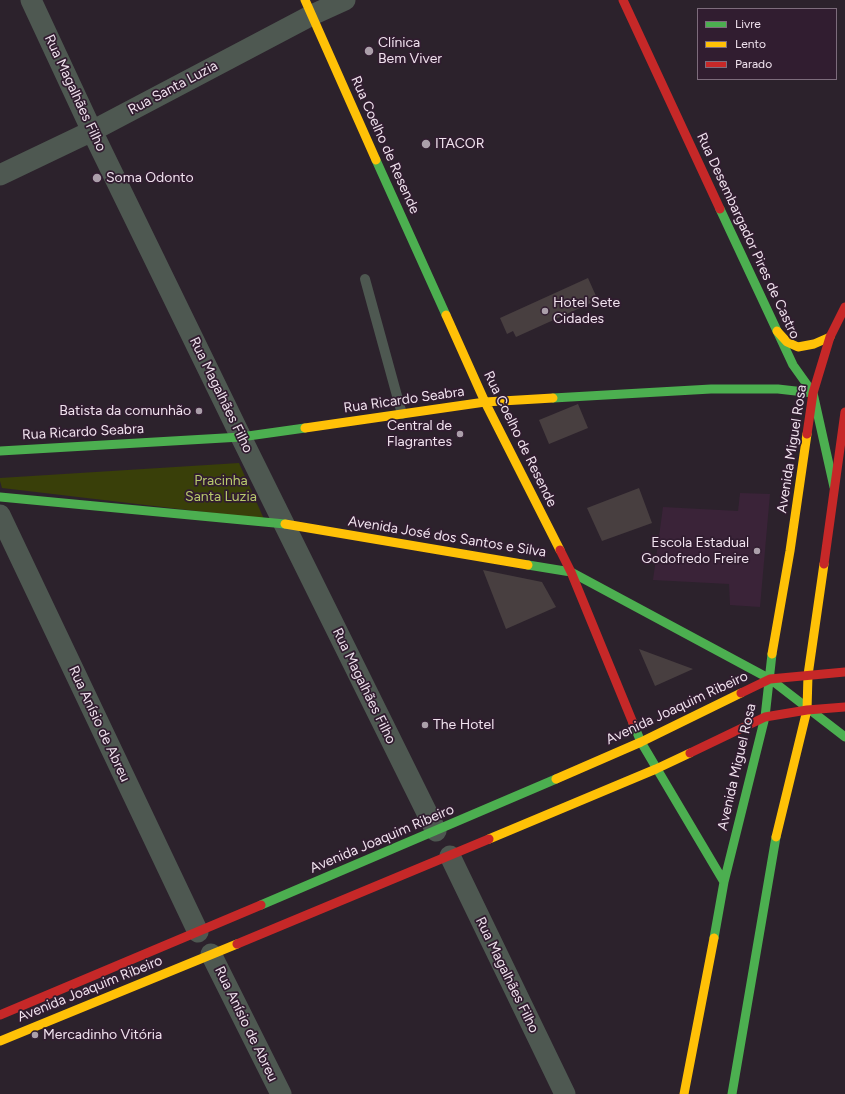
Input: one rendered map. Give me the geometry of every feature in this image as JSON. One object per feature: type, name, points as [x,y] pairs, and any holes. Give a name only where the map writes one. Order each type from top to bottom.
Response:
[{"type":"main road","name":"Rua Desembargador Pires de Castro","points":[[623,0],[793,365],[813,393],[835,488]]},
{"type":"main road","name":"Rua Coelho de Resende","points":[[308,8],[485,402],[571,572],[641,742],[724,882]]},
{"type":"main road","name":"Avenida Miguel Rosa","points":[[684,1094],[724,882],[765,717],[774,639],[790,551],[813,393],[830,337],[845,307]]},
{"type":"main road","points":[[777,331],[787,342],[798,347],[814,344],[830,337]]},
{"type":"main road","name":"Rua Ricardo Seabra","points":[[0,452],[241,437],[485,402],[711,389],[778,389],[813,393]]},
{"type":"main road","points":[[732,1094],[773,852],[807,710],[808,675],[845,412]]},
{"type":"main road","name":"Avenida José dos Santos e Silva","points":[[0,497],[285,524],[571,572],[770,679],[807,710],[845,737]]},
{"type":"main road","points":[[770,679],[845,672]]},
{"type":"main road","name":"Avenida Joaquim Ribeiro","points":[[0,1015],[436,831],[641,742],[770,679]]},
{"type":"main road","name":"Avenida Joaquim Ribeiro","points":[[0,1041],[450,856],[656,769],[765,717],[807,710],[845,707]]},
{"type":"street","name":"Rua Magalhães Filho","points":[[31,0],[92,131],[241,437],[436,831]]},
{"type":"street","name":"Rua Santa Luzia","points":[[0,175],[92,131],[308,8],[345,0]]},
{"type":"street","name":"Rua Anísio de Abreu","points":[[0,515],[198,932]]},
{"type":"street","name":"Rua Magalhães Filho","points":[[450,856],[565,1094]]},
{"type":"street","name":"Rua Anísio de Abreu","points":[[211,954],[281,1094]]},
{"type":"lane","points":[[365,280],[402,414]]},
{"type":"shaded area","points":[[740,493],[770,494],[760,607],[730,605],[729,584],[653,580],[663,507],[738,511]]},
{"type":"green space","name":"Pracinha Santa Luzia","points":[[239,463],[264,519],[2,488],[0,481],[0,478]]},
{"type":"building","name":"Hotel Sete Cidades","points":[[588,278],[596,296],[589,299],[591,303],[516,337],[513,331],[507,334],[500,318]]},
{"type":"building","points":[[578,404],[588,428],[549,444],[539,420]]},
{"type":"building","points":[[639,488],[652,523],[602,541],[587,508]]},
{"type":"building","points":[[483,570],[542,582],[556,607],[506,629]]},
{"type":"building","points":[[639,649],[693,669],[655,686]]},
{"type":"traffic: fast","points":[[376,160],[446,315]]},
{"type":"traffic: fast","points":[[720,209],[793,365],[813,393],[834,487]]},
{"type":"traffic: fast","points":[[553,398],[711,389],[778,389],[813,393]]},
{"type":"traffic: fast","points":[[0,451],[241,437],[305,428]]},
{"type":"traffic: fast","points":[[0,497],[285,524]]},
{"type":"traffic: fast","points":[[528,565],[571,572],[770,679],[845,737]]},
{"type":"traffic: fast","points":[[714,938],[724,882],[765,717],[772,654]]},
{"type":"traffic: fast","points":[[633,723],[641,742],[724,882]]},
{"type":"traffic: fast","points":[[261,905],[556,779]]},
{"type":"traffic: fast","points":[[732,1094],[776,837]]},
{"type":"traffic: slow","points":[[305,0],[376,160]]},
{"type":"traffic: slow","points":[[446,315],[485,402],[560,550]]},
{"type":"traffic: slow","points":[[777,331],[787,342],[798,347],[814,344],[830,337]]},
{"type":"traffic: slow","points":[[305,428],[485,402],[553,398]]},
{"type":"traffic: slow","points":[[772,654],[790,551],[807,434]]},
{"type":"traffic: slow","points":[[285,524],[528,565]]},
{"type":"traffic: slow","points":[[776,837],[807,710],[808,675],[824,564]]},
{"type":"traffic: slow","points":[[556,779],[641,742],[741,693]]},
{"type":"traffic: slow","points":[[489,839],[656,769],[690,753]]},
{"type":"traffic: slow","points":[[684,1094],[714,938]]},
{"type":"traffic: slow","points":[[0,1041],[237,944]]},
{"type":"traffic: jam","points":[[623,0],[720,209]]},
{"type":"traffic: jam","points":[[807,434],[813,393],[830,337],[845,307]]},
{"type":"traffic: jam","points":[[824,564],[845,412]]},
{"type":"traffic: jam","points":[[560,550],[571,572],[633,723]]},
{"type":"traffic: jam","points":[[741,693],[770,679],[845,672]]},
{"type":"traffic: jam","points":[[690,753],[765,717],[807,710],[845,707]]},
{"type":"traffic: jam","points":[[237,944],[489,839]]},
{"type":"traffic: jam","points":[[0,1015],[261,905]]},
{"type":"place","name":"Clínica Bem Viver","points":[[369,51]]},
{"type":"place","name":"ITACOR","points":[[426,144]]},
{"type":"place","name":"Soma Odonto","points":[[97,178]]},
{"type":"place","name":"Hotel Sete Cidades","points":[[545,311]]},
{"type":"place","name":"Batista da comunhão","points":[[199,411]]},
{"type":"place","name":"Central de Flagrantes","points":[[460,434]]},
{"type":"place","name":"Escola Estadual Godofredo Freire","points":[[757,551]]},
{"type":"place","name":"The Hotel","points":[[425,725]]},
{"type":"place","name":"Mercadinho Vitória","points":[[35,1035]]}]
